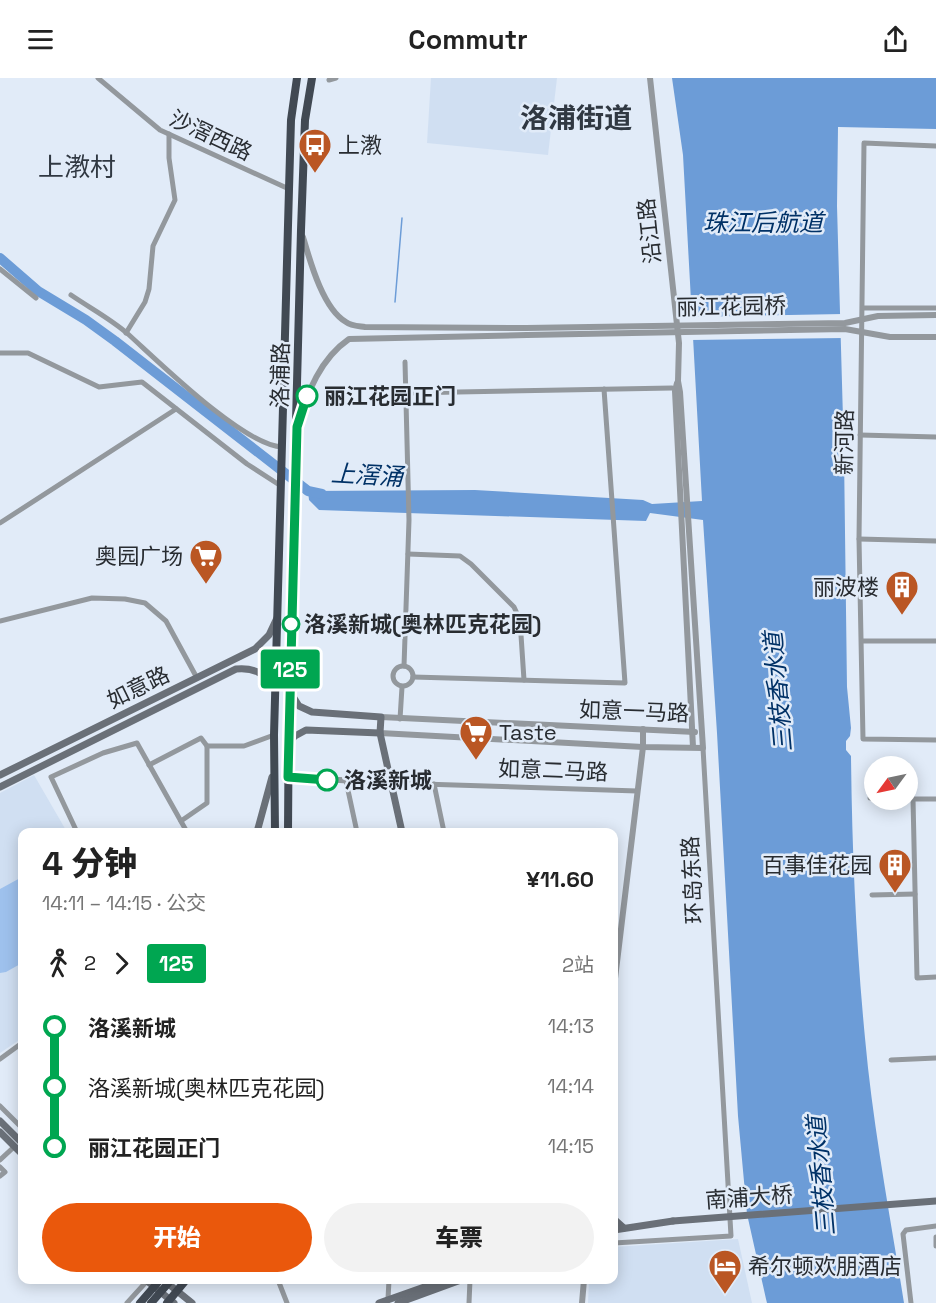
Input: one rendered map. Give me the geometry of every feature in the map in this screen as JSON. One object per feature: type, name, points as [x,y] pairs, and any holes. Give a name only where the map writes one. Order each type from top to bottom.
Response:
[{"type":"highway","name":"洛浦路","points":[[275,828],[273,772],[288,189],[291,113],[297,78]]},
{"type":"highway","name":"洛浦路","points":[[290,828],[288,743],[301,230],[305,120],[312,78]]},
{"type":"highway","points":[[270,828],[273,772]]},
{"type":"highway","points":[[140,1303],[157,1284]]},
{"type":"highway","points":[[151,1303],[168,1284]]},
{"type":"highway","points":[[158,1303],[174,1284]]},
{"type":"highway","points":[[170,1302],[184,1284]]},
{"type":"main road","name":"如意路","points":[[0,775],[261,644],[269,634],[278,615]]},
{"type":"main road","name":"如意路","points":[[0,787],[236,669],[252,669],[276,686]]},
{"type":"main road","name":"如意一马路","points":[[289,690],[299,706],[312,712],[381,717]]},
{"type":"main road","points":[[381,717],[380,733],[401,828]]},
{"type":"main road","name":"如意一马路","points":[[288,743],[306,730],[380,733]]},
{"type":"main road","name":"洛浦路","points":[[258,828],[273,772]]},
{"type":"main road","points":[[0,1121],[18,1139]]},
{"type":"main road","points":[[0,1132],[18,1149]]},
{"type":"main road","name":"南浦大桥","points":[[618,1229],[673,1221],[936,1201]]},
{"type":"main road","points":[[618,1223],[624,1228]]},
{"type":"main road","points":[[151,1284],[170,1302],[184,1284]]},
{"type":"main road","points":[[167,1284],[192,1303]]},
{"type":"main road","points":[[379,1303],[424,1287],[440,1284]]},
{"type":"main road","points":[[398,1303],[424,1287]]},
{"type":"street","name":"沙滘西路","points":[[98,78],[159,130],[288,189]]},
{"type":"street","points":[[329,80],[336,78]]},
{"type":"street","name":"沿江路","points":[[650,78],[679,343],[678,381],[685,521]]},
{"type":"street","points":[[126,333],[145,302],[149,289],[153,246],[175,200],[169,158],[169,135]]},
{"type":"street","name":"新河路","points":[[936,146],[864,143],[859,539],[863,739],[936,740]]},
{"type":"street","points":[[301,230],[323,293],[346,322],[365,327],[527,332]]},
{"type":"street","points":[[0,269],[36,298]]},
{"type":"street","points":[[71,295],[126,333],[237,428],[271,446],[282,447]]},
{"type":"street","points":[[863,308],[936,308]]},
{"type":"street","name":"丽江花园桥","points":[[527,332],[845,323],[878,316],[936,315]]},
{"type":"street","name":"丽江花园桥","points":[[527,332],[845,329],[890,337],[936,337]]},
{"type":"street","points":[[297,427],[314,380],[331,356],[349,339],[527,332]]},
{"type":"street","points":[[0,353],[28,352],[99,387],[142,382],[247,464],[281,486]]},
{"type":"street","points":[[404,666],[409,514],[405,362]]},
{"type":"street","points":[[406,393],[672,388]]},
{"type":"street","points":[[413,677],[625,682],[604,389]]},
{"type":"street","points":[[0,523],[176,409]]},
{"type":"street","points":[[860,435],[936,436]]},
{"type":"street","points":[[685,521],[693,747]]},
{"type":"street","name":"环岛东路","points":[[618,1243],[731,1236],[701,732],[685,521]]},
{"type":"street","points":[[859,539],[936,541]]},
{"type":"street","points":[[408,554],[460,556],[514,607],[520,620],[524,680]]},
{"type":"street","points":[[0,621],[92,598],[125,599],[145,603],[166,621],[196,678]]},
{"type":"street","points":[[862,641],[936,641]]},
{"type":"street","points":[[404,666],[411,669],[413,677],[410,684],[402,687],[395,683],[393,676],[396,668],[404,666]]},
{"type":"street","points":[[400,719],[402,687]]},
{"type":"street","name":"如意一马路","points":[[381,717],[701,732]]},
{"type":"street","points":[[618,953],[643,747],[643,729]]},
{"type":"street","name":"如意一马路","points":[[380,733],[702,748]]},
{"type":"street","points":[[207,746],[244,746],[274,735]]},
{"type":"street","points":[[149,765],[201,738],[207,746],[207,804],[181,821]]},
{"type":"street","points":[[75,828],[51,777],[103,753],[137,743],[185,828]]},
{"type":"street","points":[[70,753],[76,766]]},
{"type":"street","name":"如意二马路","points":[[288,777],[391,783],[637,791]]},
{"type":"street","points":[[346,781],[356,828]]},
{"type":"street","points":[[434,784],[443,828]]},
{"type":"street","points":[[918,799],[936,799]]},
{"type":"street","points":[[911,810],[917,978],[936,977]]},
{"type":"street","points":[[872,895],[915,894]]},
{"type":"street","points":[[0,1059],[18,1045]]},
{"type":"street","points":[[891,1060],[936,1058]]},
{"type":"street","points":[[0,1106],[18,1124]]},
{"type":"street","points":[[0,1160],[15,1146]]},
{"type":"street","points":[[0,1167],[4,1172],[0,1176]]},
{"type":"street","points":[[911,1303],[903,1234],[906,1230],[936,1226]]},
{"type":"street","points":[[936,1238],[936,1246]]},
{"type":"street","points":[[128,1303],[144,1284]]},
{"type":"street","points":[[279,1284],[286,1303]]},
{"type":"street","points":[[388,1299],[389,1284]]},
{"type":"street","points":[[469,1303],[470,1284]]},
{"type":"street","points":[[582,1303],[584,1284]]},
{"type":"street","points":[[423,1303],[424,1287]]},
{"type":"shaded area","points":[[431,78],[557,78],[548,155],[427,143]]},
{"type":"shaded area","points":[[34,775],[65,828],[18,828],[18,1041],[0,1053],[0,793]]},
{"type":"shaded area","points":[[18,879],[18,965],[0,973],[0,889]]},
{"type":"shaded area","points":[[738,1239],[752,1303],[588,1303],[589,1284],[618,1284],[618,1247]]},
{"type":"water","name":"珠江后航道","points":[[672,78],[936,78],[936,129],[838,127],[837,206],[844,454],[847,687],[851,728],[850,736],[846,741],[846,750],[851,756],[853,862],[868,1071],[904,1303],[767,1303],[747,1214],[738,1116],[703,520],[650,513],[646,521],[319,510],[309,500],[308,491],[475,490],[643,500],[652,504],[702,501],[683,155]]},
{"type":"pier","points":[[843,314],[844,338],[691,340],[690,317]]},
{"type":"waterway","points":[[395,302],[402,218]]},
{"type":"waterway","name":"上滘涌","points":[[0,258],[38,291],[86,320],[115,341],[308,491],[322,494]]},
{"type":"bus line","name":"125","points":[[307,396],[297,427],[288,777],[327,780]]},
{"type":"place","name":"上漖","points":[[315,174]]},
{"type":"place","name":"丽江花园正门","points":[[307,396]]},
{"type":"place","name":"奥园广场","points":[[206,585]]},
{"type":"place","name":"丽波楼","points":[[902,616]]},
{"type":"place","name":"洛溪新城(奥林匹克花园)","points":[[291,624]]},
{"type":"place","name":"Taste","points":[[476,761]]},
{"type":"place","name":"洛溪新城","points":[[327,780]]},
{"type":"place","name":"百事佳花园","points":[[895,894]]},
{"type":"place","name":"希尔顿欢朋酒店","points":[[725,1295]]},
{"type":"district","name":"洛浦街道","points":[[576,118]]},
{"type":"district","name":"上漖村","points":[[77,167]]},
{"type":"water label","name":"三枝香水道","points":[[778,692]]},
{"type":"water label","name":"三枝香水道","points":[[821,1176]]}]
